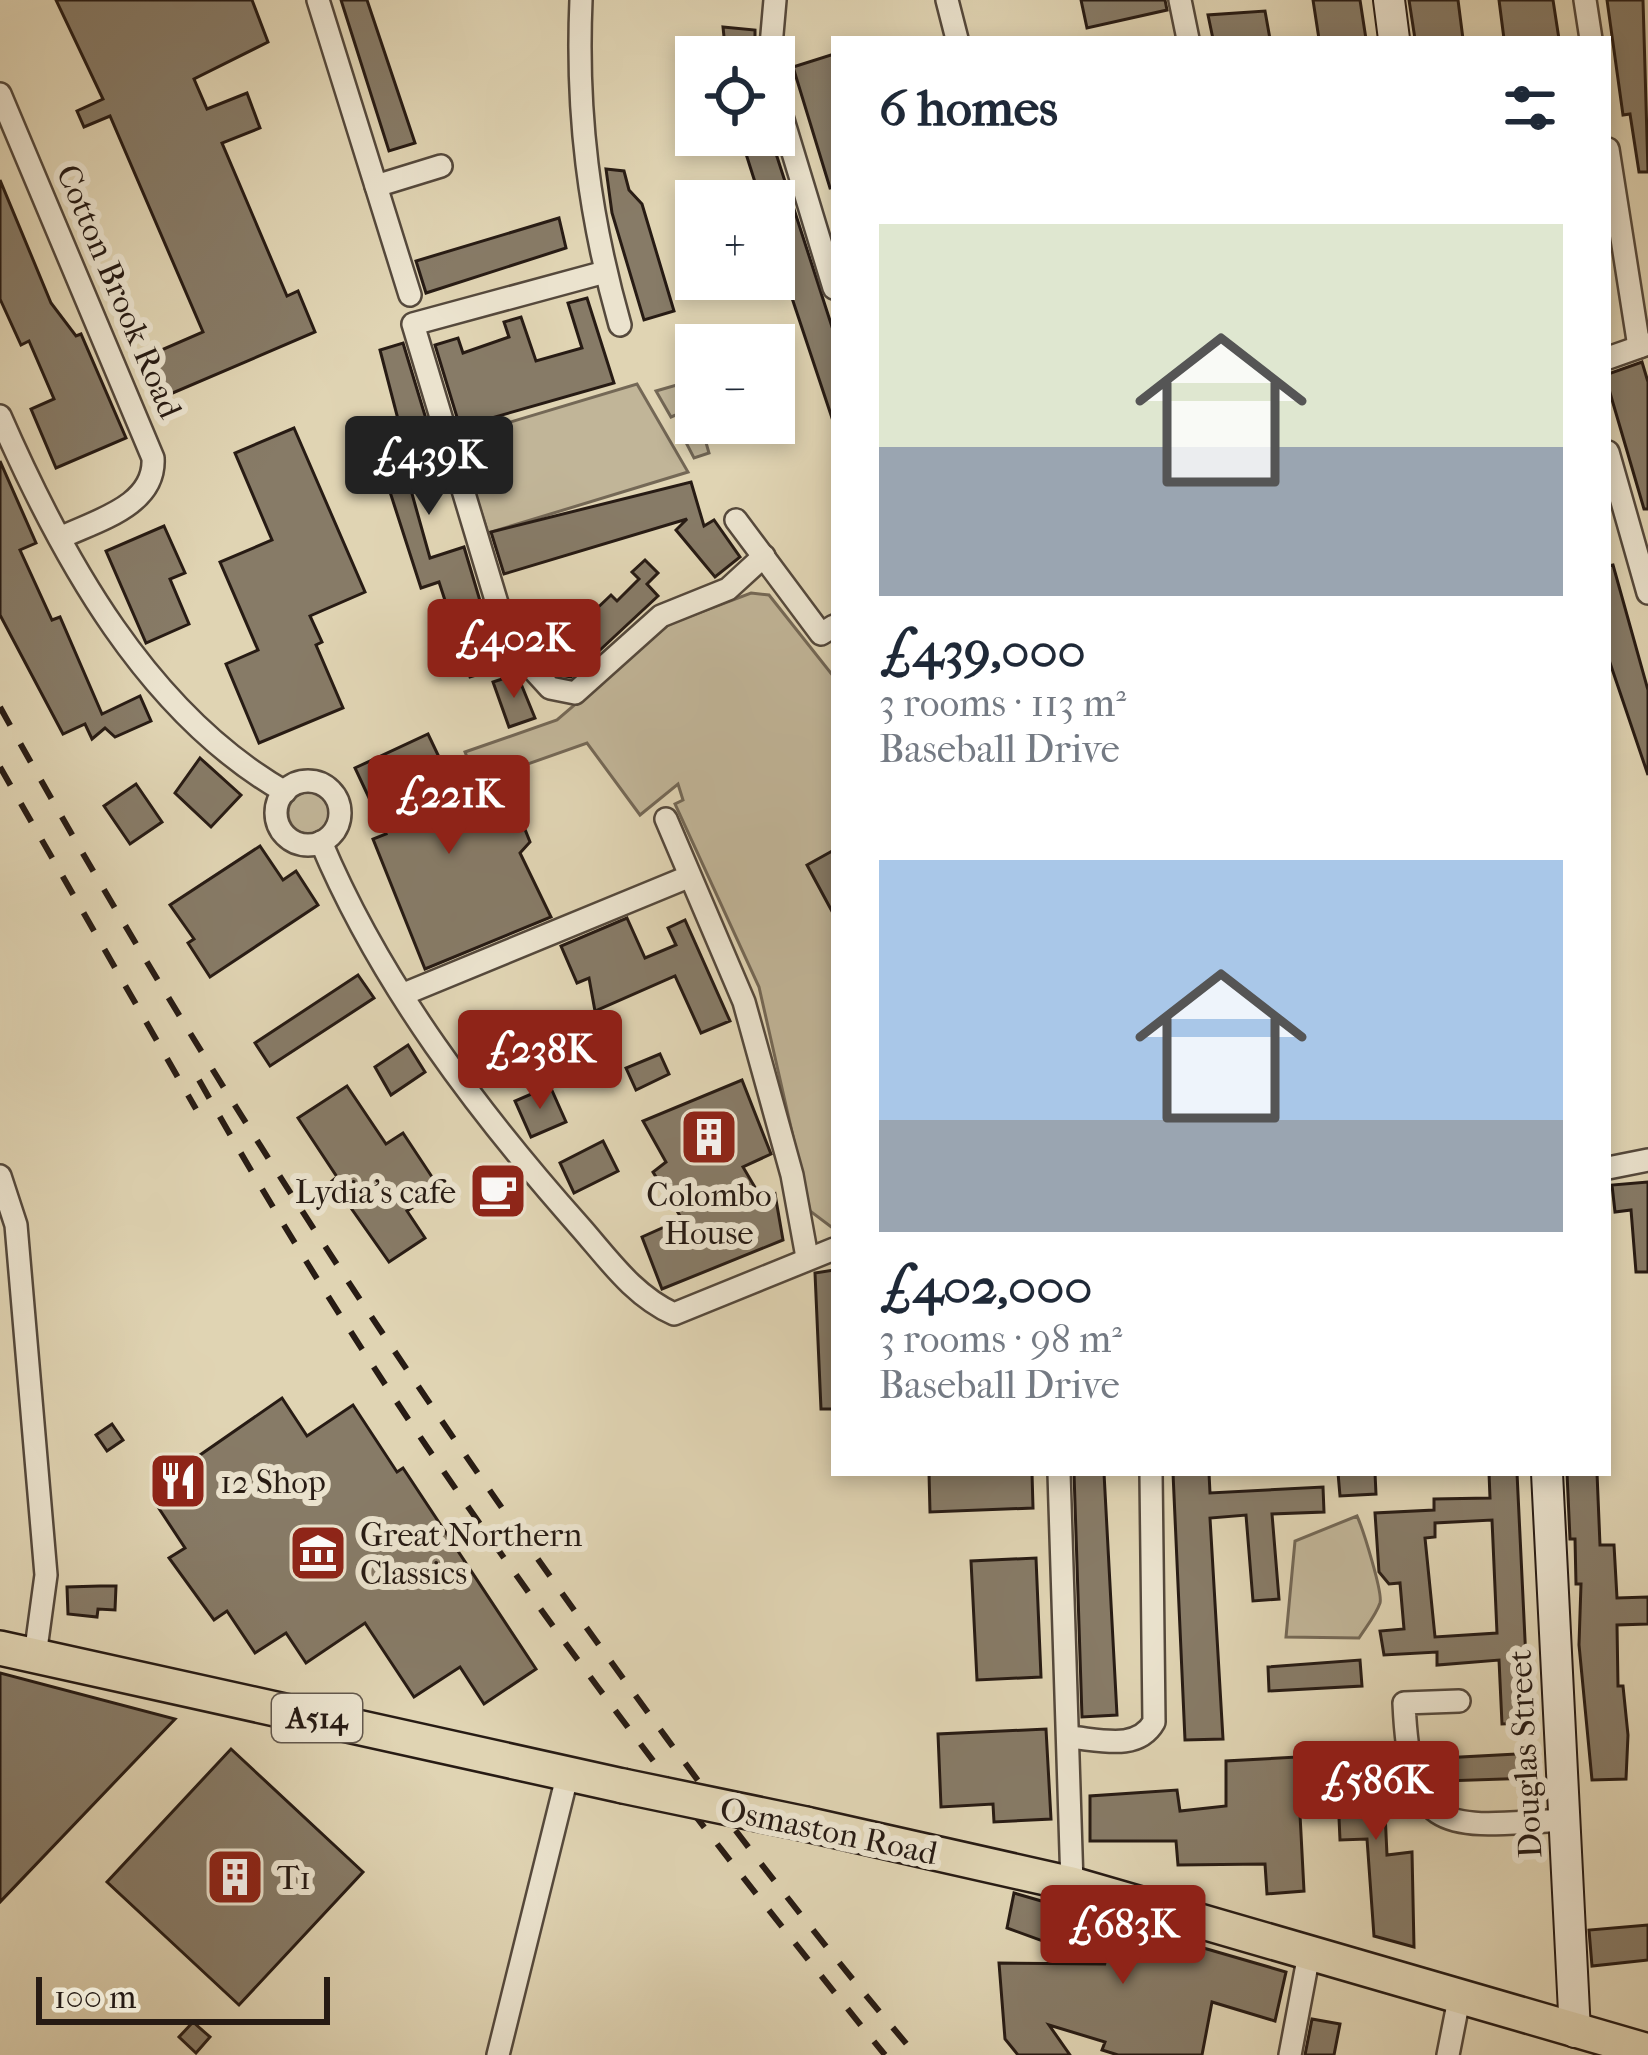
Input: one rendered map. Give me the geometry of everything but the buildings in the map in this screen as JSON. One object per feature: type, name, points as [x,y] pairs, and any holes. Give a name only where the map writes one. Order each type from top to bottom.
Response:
[{"type":"main road","name":"Osmaston Road","points":[[0,1648],[1072,1883],[1637,2051]]},
{"type":"street","points":[[317,0],[410,295]]},
{"type":"street","points":[[581,0],[582,142],[604,272],[620,325]]},
{"type":"street","points":[[772,36],[775,0]]},
{"type":"street","points":[[947,0],[956,36]]},
{"type":"street","points":[[1180,0],[1187,36]]},
{"type":"street","points":[[1389,0],[1394,36]]},
{"type":"street","points":[[1585,0],[1591,36]]},
{"type":"street","name":"Cotton Brook Road","points":[[0,94],[153,458],[152,477],[141,496],[60,538]]},
{"type":"street","points":[[794,156],[831,278]]},
{"type":"street","points":[[376,186],[441,166]]},
{"type":"street","points":[[1611,166],[1643,345],[1611,357]]},
{"type":"street","points":[[604,272],[420,324],[509,643],[550,688],[574,693],[589,685],[661,616],[728,589],[764,556]]},
{"type":"street","points":[[0,416],[60,538],[188,722],[240,766],[285,792]]},
{"type":"street","points":[[1611,463],[1648,593]]},
{"type":"street","points":[[736,520],[828,630]]},
{"type":"street","points":[[313,781],[337,797],[339,822],[321,842],[298,843],[283,832],[277,813],[285,792],[313,781]]},
{"type":"street","points":[[666,819],[744,1002],[792,1175],[807,1257]]},
{"type":"street","points":[[321,842],[362,930],[496,1132],[635,1290],[674,1314],[831,1250]]},
{"type":"street","points":[[404,994],[688,877]]},
{"type":"street","points":[[1611,1167],[1648,1160]]},
{"type":"street","points":[[0,1176],[16,1225],[46,1576],[34,1656]]},
{"type":"street","points":[[1059,1476],[1072,1883]]},
{"type":"street","points":[[1068,1737],[1132,1742],[1147,1735],[1154,1722],[1151,1476]]},
{"type":"street","name":"Douglas Street","points":[[1547,1476],[1575,2032]]},
{"type":"street","points":[[1459,1702],[1404,1702],[1410,1776],[1420,1796],[1438,1813],[1462,1822],[1562,1820]]},
{"type":"street","points":[[498,2055],[568,1773]]},
{"type":"street","points":[[1290,2055],[1309,1954]]},
{"type":"street","points":[[1448,2055],[1459,1999]]},
{"type":"shaded area","points":[[637,384],[688,472],[488,533],[457,438]]},
{"type":"shaded area","points":[[675,385],[675,415],[671,417],[656,391]]},
{"type":"shaded area","points":[[687,444],[706,444],[709,453],[694,458]]},
{"type":"shaded area","points":[[751,593],[769,595],[831,673],[831,1227],[810,1211],[759,987],[675,804],[683,800],[678,784],[640,815],[587,743],[477,782],[465,752],[557,720],[669,624]]},
{"type":"shaded area","points":[[309,792],[324,798],[330,813],[324,828],[309,834],[294,828],[288,813],[294,798]]},
{"type":"shaded area","points":[[1357,1516],[1379,1587],[1380,1603],[1373,1616],[1359,1638],[1286,1637],[1295,1541]]},
{"type":"railway","points":[[0,707],[185,1024],[315,1231],[451,1434],[712,1800],[916,2055]]},
{"type":"railway","points":[[0,767],[196,1109]]},
{"type":"railway","points":[[199,1080],[353,1335],[521,1582],[700,1821],[885,2055]]},
{"type":"place","name":"Colombo House","points":[[709,1137]]},
{"type":"place","name":"Lydia's cafe","points":[[498,1191]]},
{"type":"place","name":"12 Shop","points":[[178,1481]]},
{"type":"place","name":"Great Northern Classics","points":[[318,1553]]},
{"type":"place","name":"T1","points":[[235,1877]]}]
